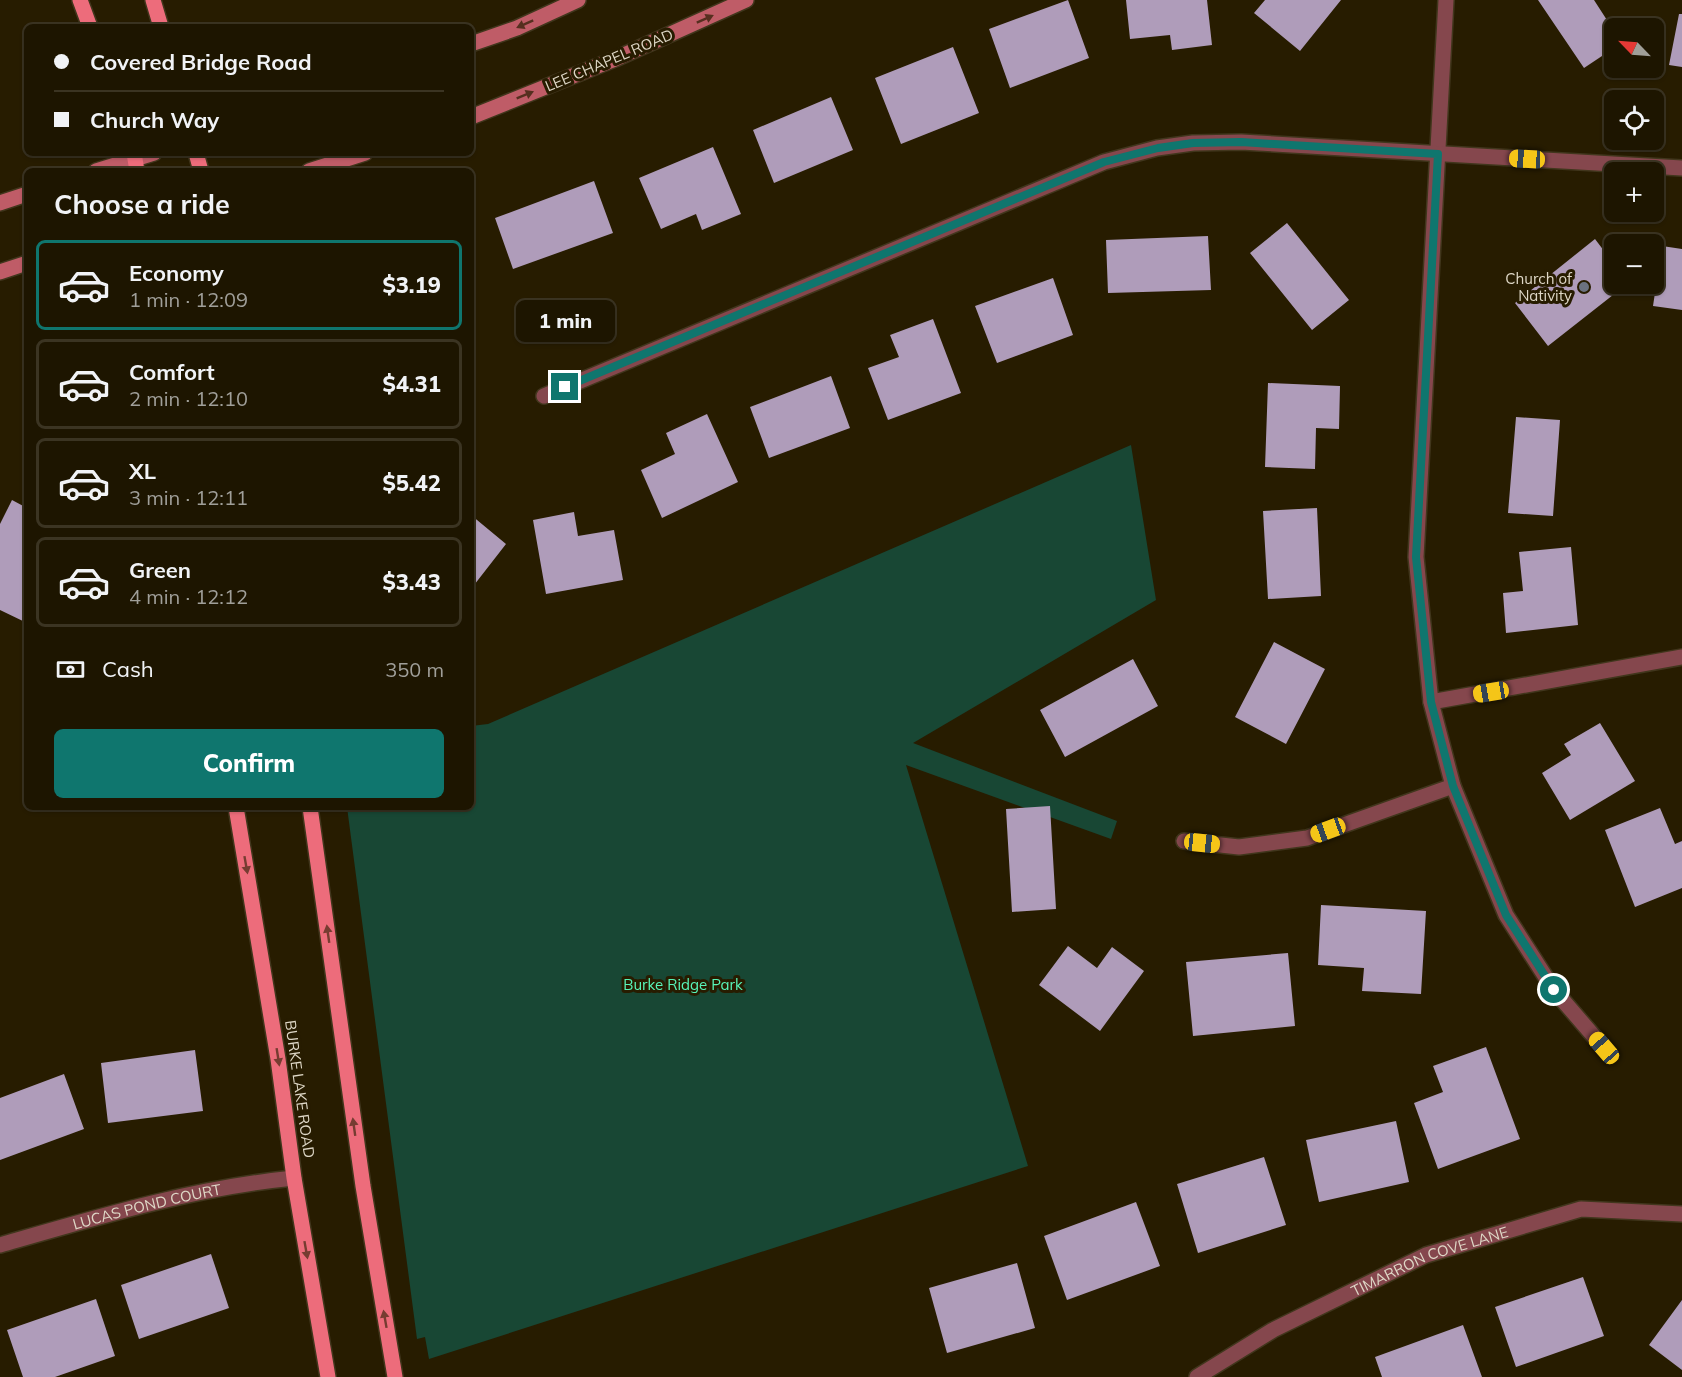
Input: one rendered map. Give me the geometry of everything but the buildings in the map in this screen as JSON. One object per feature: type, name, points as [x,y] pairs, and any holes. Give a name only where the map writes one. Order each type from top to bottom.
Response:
[{"type":"main road","points":[[80,0],[89,24]]},
{"type":"main road","points":[[153,0],[160,24]]},
{"type":"main road","points":[[474,43],[517,28],[578,0]]},
{"type":"main road","name":"LEE CHAPEL ROAD","points":[[474,116],[615,59],[746,0]]},
{"type":"main road","points":[[318,168],[356,156]]},
{"type":"main road","points":[[108,168],[136,161]]},
{"type":"main road","points":[[0,203],[24,195]]},
{"type":"main road","points":[[0,272],[24,264]]},
{"type":"main road","name":"BURKE LAKE ROAD","points":[[236,810],[278,1059],[294,1178],[328,1377]]},
{"type":"main road","points":[[310,810],[363,1186],[395,1377]]},
{"type":"street","points":[[1446,0],[1416,557],[1431,702],[1453,786],[1506,915],[1554,990],[1604,1048]]},
{"type":"street","points":[[543,396],[1104,162],[1158,148],[1193,143],[1241,142],[1682,168]]},
{"type":"street","points":[[1431,702],[1682,657]]},
{"type":"street","points":[[1184,841],[1239,847],[1308,838],[1453,786]]},
{"type":"street","name":"LUCAS POND COURT","points":[[0,1245],[125,1208],[246,1183],[294,1178]]},
{"type":"street","name":"TIMARRON COVE LANE","points":[[1197,1377],[1273,1330],[1426,1255],[1581,1209],[1682,1214]]},
{"type":"green space","name":"Burke Ridge Park","points":[[1131,445],[1156,600],[913,743],[1117,821],[1111,839],[906,765],[1028,1166],[429,1359],[425,1337],[417,1339],[347,810],[474,810],[474,726],[488,724]]},
{"type":"place","name":"Church of Nativity","points":[[1584,287]]},
{"type":"route","points":[[565,387],[1104,162],[1158,148],[1193,143],[1241,142],[1438,154],[1416,557],[1431,702],[1453,786],[1506,915],[1554,990]]}]
